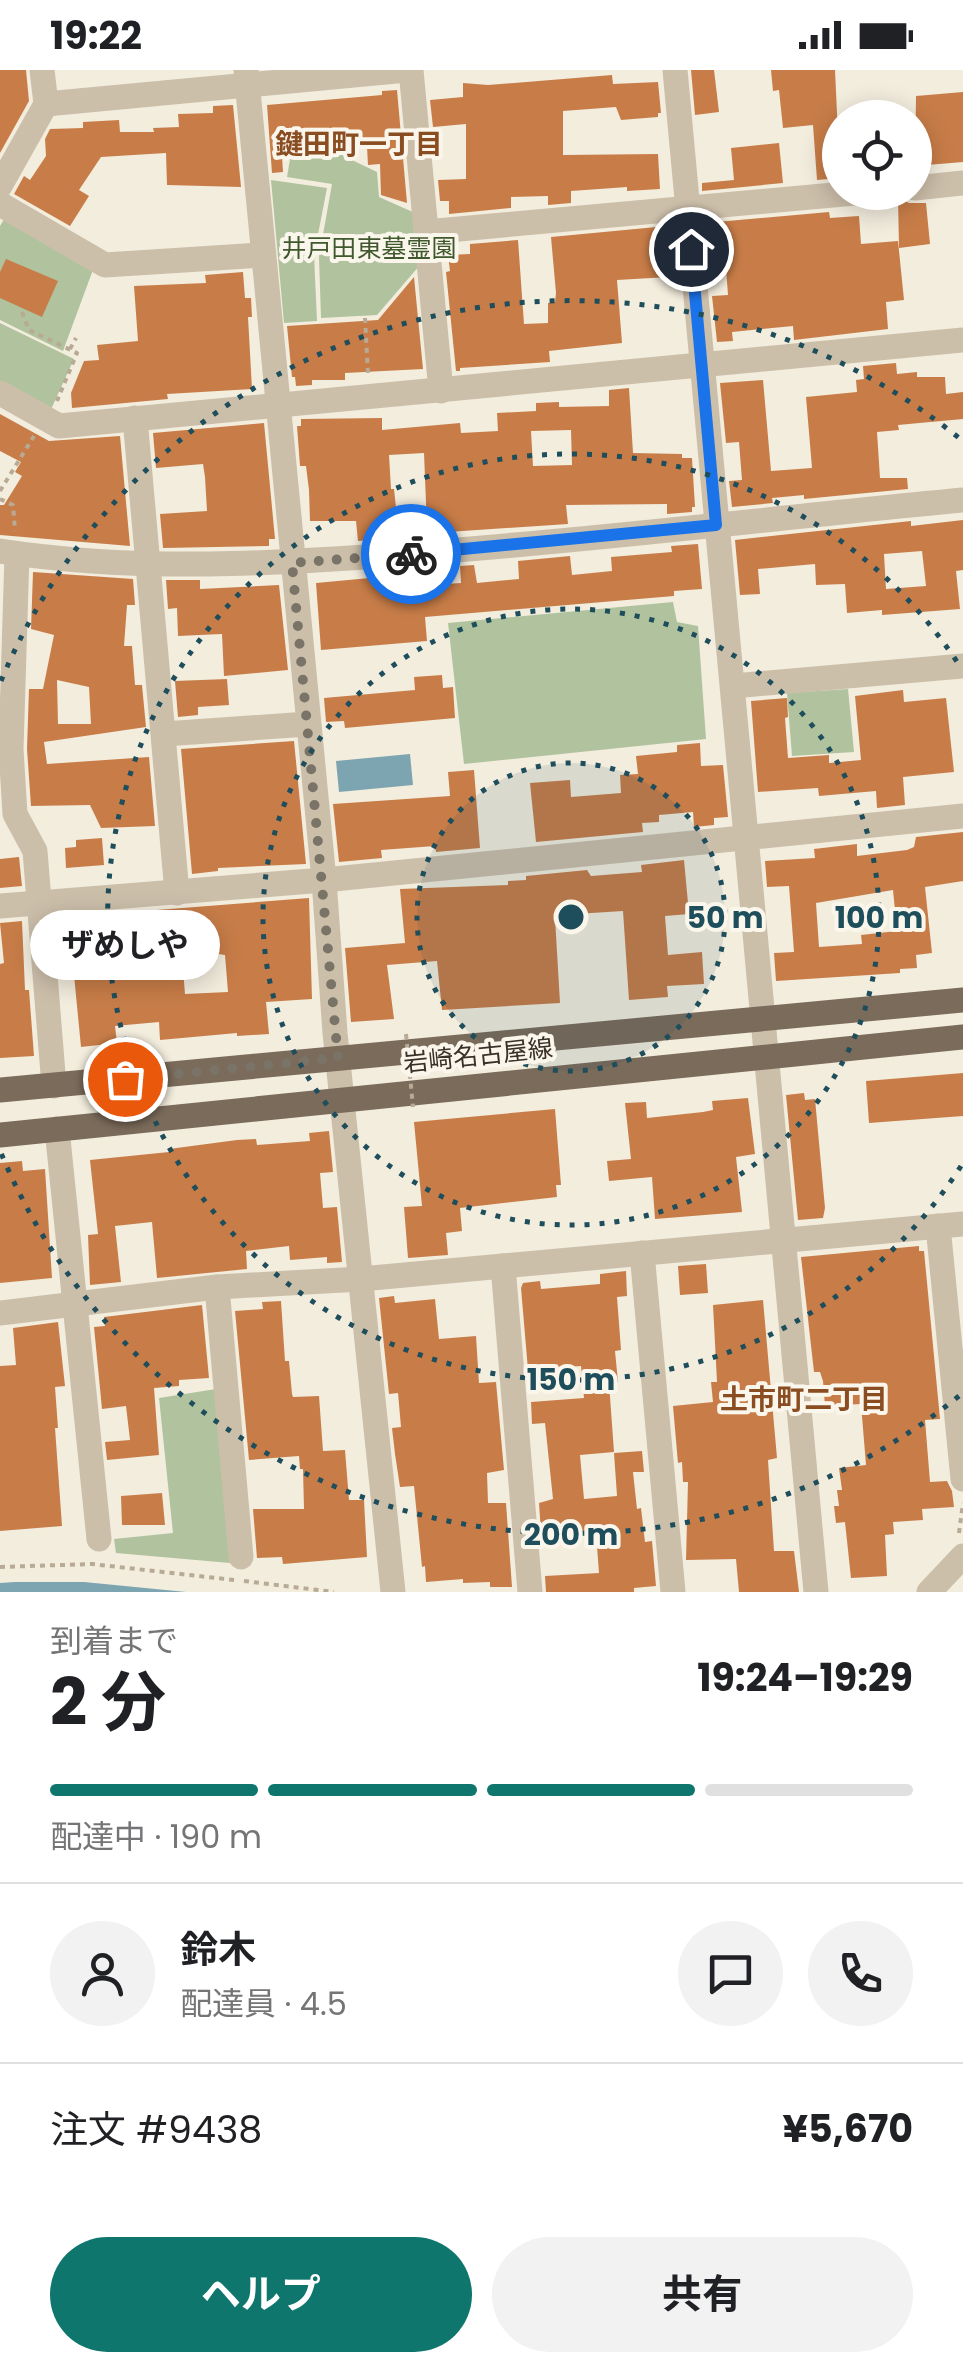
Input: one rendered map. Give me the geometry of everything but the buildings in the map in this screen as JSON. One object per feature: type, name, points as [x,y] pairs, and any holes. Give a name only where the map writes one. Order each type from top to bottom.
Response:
[{"type":"main road","name":"岩崎名古屋線","points":[[0,1090],[963,1000]]},
{"type":"main road","name":"岩崎名古屋線","points":[[0,1136],[963,1037]]},
{"type":"street","points":[[0,186],[46,104],[42,70]]},
{"type":"street","points":[[46,104],[246,77],[409,70],[441,391]]},
{"type":"street","points":[[675,70],[816,1592]]},
{"type":"street","points":[[246,77],[342,1100],[393,1592]]},
{"type":"street","points":[[932,186],[963,183]]},
{"type":"street","points":[[426,232],[822,196]]},
{"type":"street","points":[[0,204],[104,265],[262,255]]},
{"type":"street","points":[[0,393],[40,430],[276,402],[441,391],[963,340]]},
{"type":"street","points":[[135,418],[177,892]]},
{"type":"street","points":[[54,1086],[35,851],[7,812],[8,552],[146,565],[292,563],[536,544],[963,500]]},
{"type":"street","points":[[733,686],[963,666]]},
{"type":"street","points":[[164,734],[308,724]]},
{"type":"street","points":[[0,906],[324,880],[963,816]]},
{"type":"street","points":[[57,1129],[99,1539]]},
{"type":"street","points":[[0,1313],[217,1287],[361,1279],[950,1225],[963,1479]]},
{"type":"street","points":[[642,1253],[672,1592]]},
{"type":"street","points":[[503,1266],[530,1592]]},
{"type":"street","points":[[217,1287],[241,1557]]},
{"type":"street","points":[[929,1592],[963,1556]]},
{"type":"path","points":[[0,492],[40,430],[77,353],[30,330],[22,312]]},
{"type":"path","points":[[364,318],[369,396]]},
{"type":"path","points":[[70,349],[76,338]]},
{"type":"path","points":[[0,499],[12,505],[8,552]]},
{"type":"path","points":[[406,1034],[414,1108]]},
{"type":"path","points":[[2,1565],[92,1564],[334,1592]]},
{"type":"green space","name":"井戸田東墓霊園","points":[[294,135],[336,142],[354,161],[377,172],[379,197],[415,213],[420,265],[377,315],[321,318],[319,257],[332,184],[287,177]]},
{"type":"green space","points":[[271,180],[327,188],[314,255],[317,321],[284,323]]},
{"type":"green space","points":[[6,216],[94,267],[63,351],[0,320],[0,226]]},
{"type":"green space","points":[[0,323],[74,359],[48,416],[0,384]]},
{"type":"green space","points":[[673,602],[677,622],[698,626],[706,739],[464,764],[448,623]]},
{"type":"green space","points":[[848,689],[854,752],[792,756],[787,693]]},
{"type":"green space","points":[[216,1389],[230,1563],[116,1553],[114,1539],[173,1533],[159,1398]]},
{"type":"water","points":[[410,754],[413,785],[339,792],[336,761]]},
{"type":"water","points":[[84,1582],[186,1592],[0,1592],[0,1583]]},
{"type":"way so far","points":[[125,1079],[338,1058],[292,563],[411,554]]},
{"type":"place","name":"ザめしや","points":[[125,1079]]},
{"type":"district","name":"鍵田町一丁目","points":[[359,144]]},
{"type":"district","name":"土市町二丁目","points":[[804,1399]]},
{"type":"route","points":[[411,554],[716,525],[691,249]]}]
